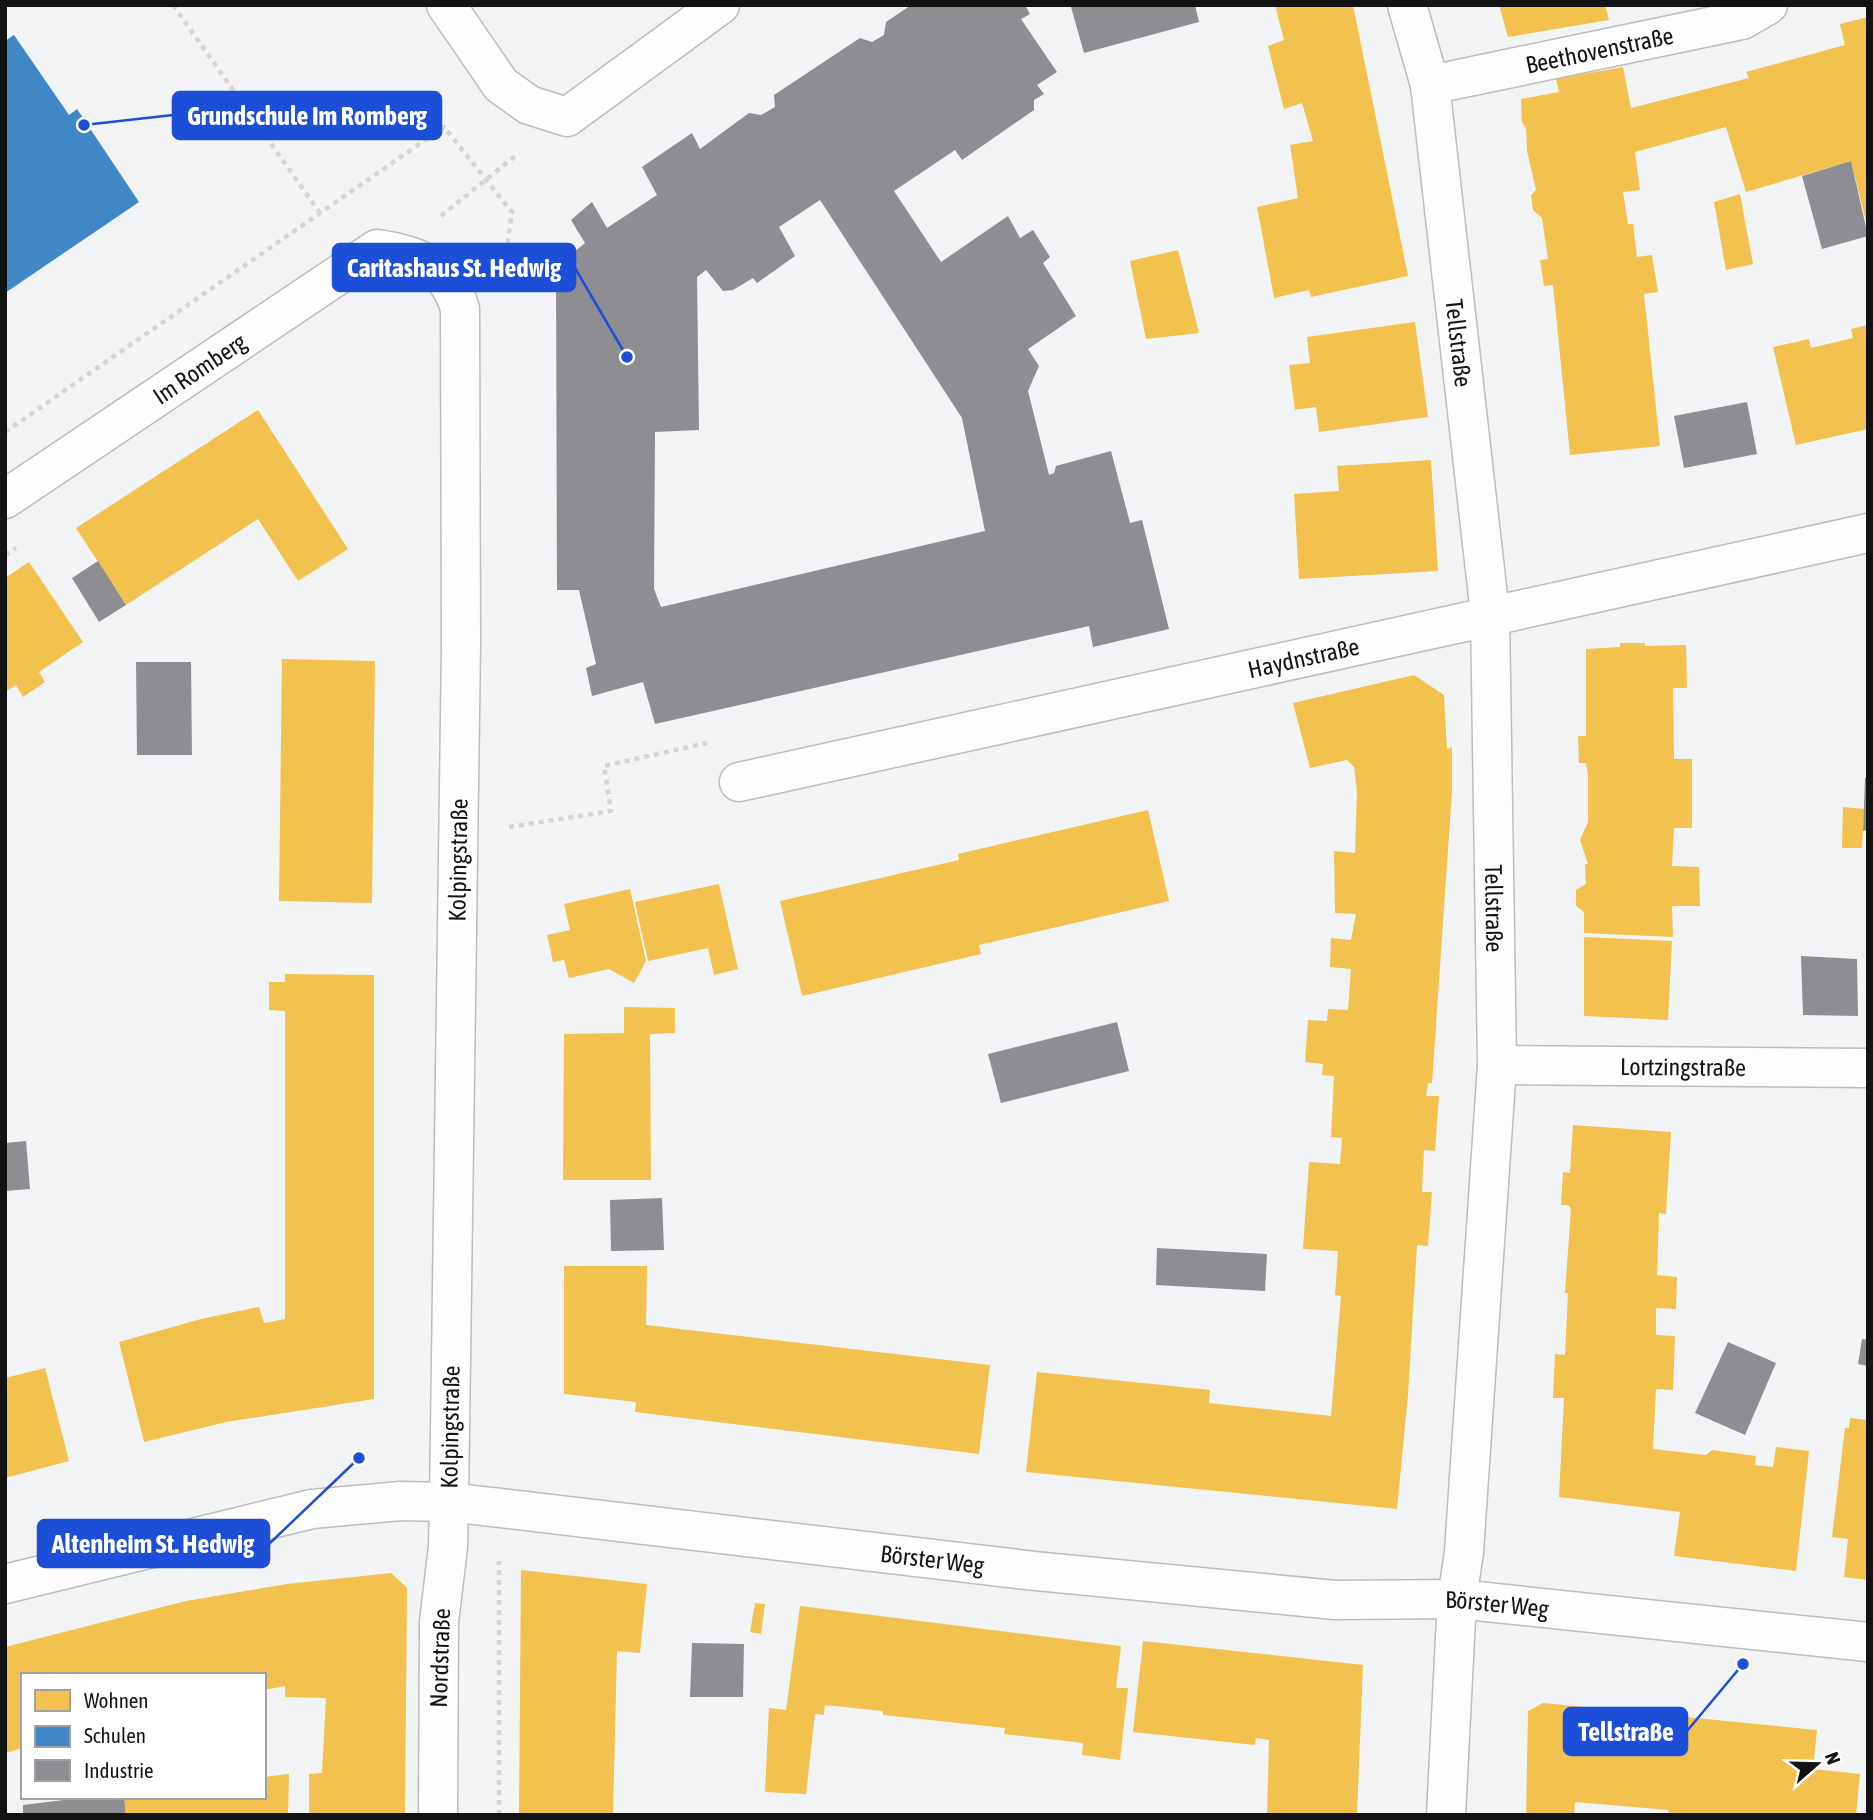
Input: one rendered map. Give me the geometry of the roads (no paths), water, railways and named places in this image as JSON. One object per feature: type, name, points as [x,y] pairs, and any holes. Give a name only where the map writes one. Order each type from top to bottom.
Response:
[{"type":"street","points":[[446,5],[501,85],[529,105],[566,117],[720,5]]},
{"type":"street","name":"Tellstraße","points":[[1406,5],[1430,85],[1490,614],[1497,1065],[1464,1552],[1457,1599],[1446,1815]]},
{"type":"street","name":"Beethovenstraße","points":[[1430,85],[1742,20],[1768,5]]},
{"type":"street","name":"Im Romberg","points":[[5,499],[361,258],[377,249],[396,252]]},
{"type":"street","name":"Kolpingstraße","points":[[396,252],[437,269],[454,288],[460,309],[461,644],[449,1502]]},
{"type":"street","name":"Haydnstraße","points":[[738,782],[1490,614],[1868,533]]},
{"type":"street","name":"Lortzingstraße","points":[[1497,1065],[1868,1068]]},
{"type":"street","name":"Börster Weg","points":[[5,1584],[313,1509],[401,1501],[449,1502],[1035,1571],[1322,1599],[1457,1599],[1868,1642]]},
{"type":"street","name":"Nordstraße","points":[[438,1815],[439,1622],[448,1547],[449,1502]]},
{"type":"place","name":"Grundschule Im Romberg","points":[[84,125]]},
{"type":"place","name":"Caritashaus St. Hedwig","points":[[627,357]]},
{"type":"place","name":"Altenheim St. Hedwig","points":[[359,1458]]},
{"type":"place","name":"Tellstraße","points":[[1743,1664]]}]
